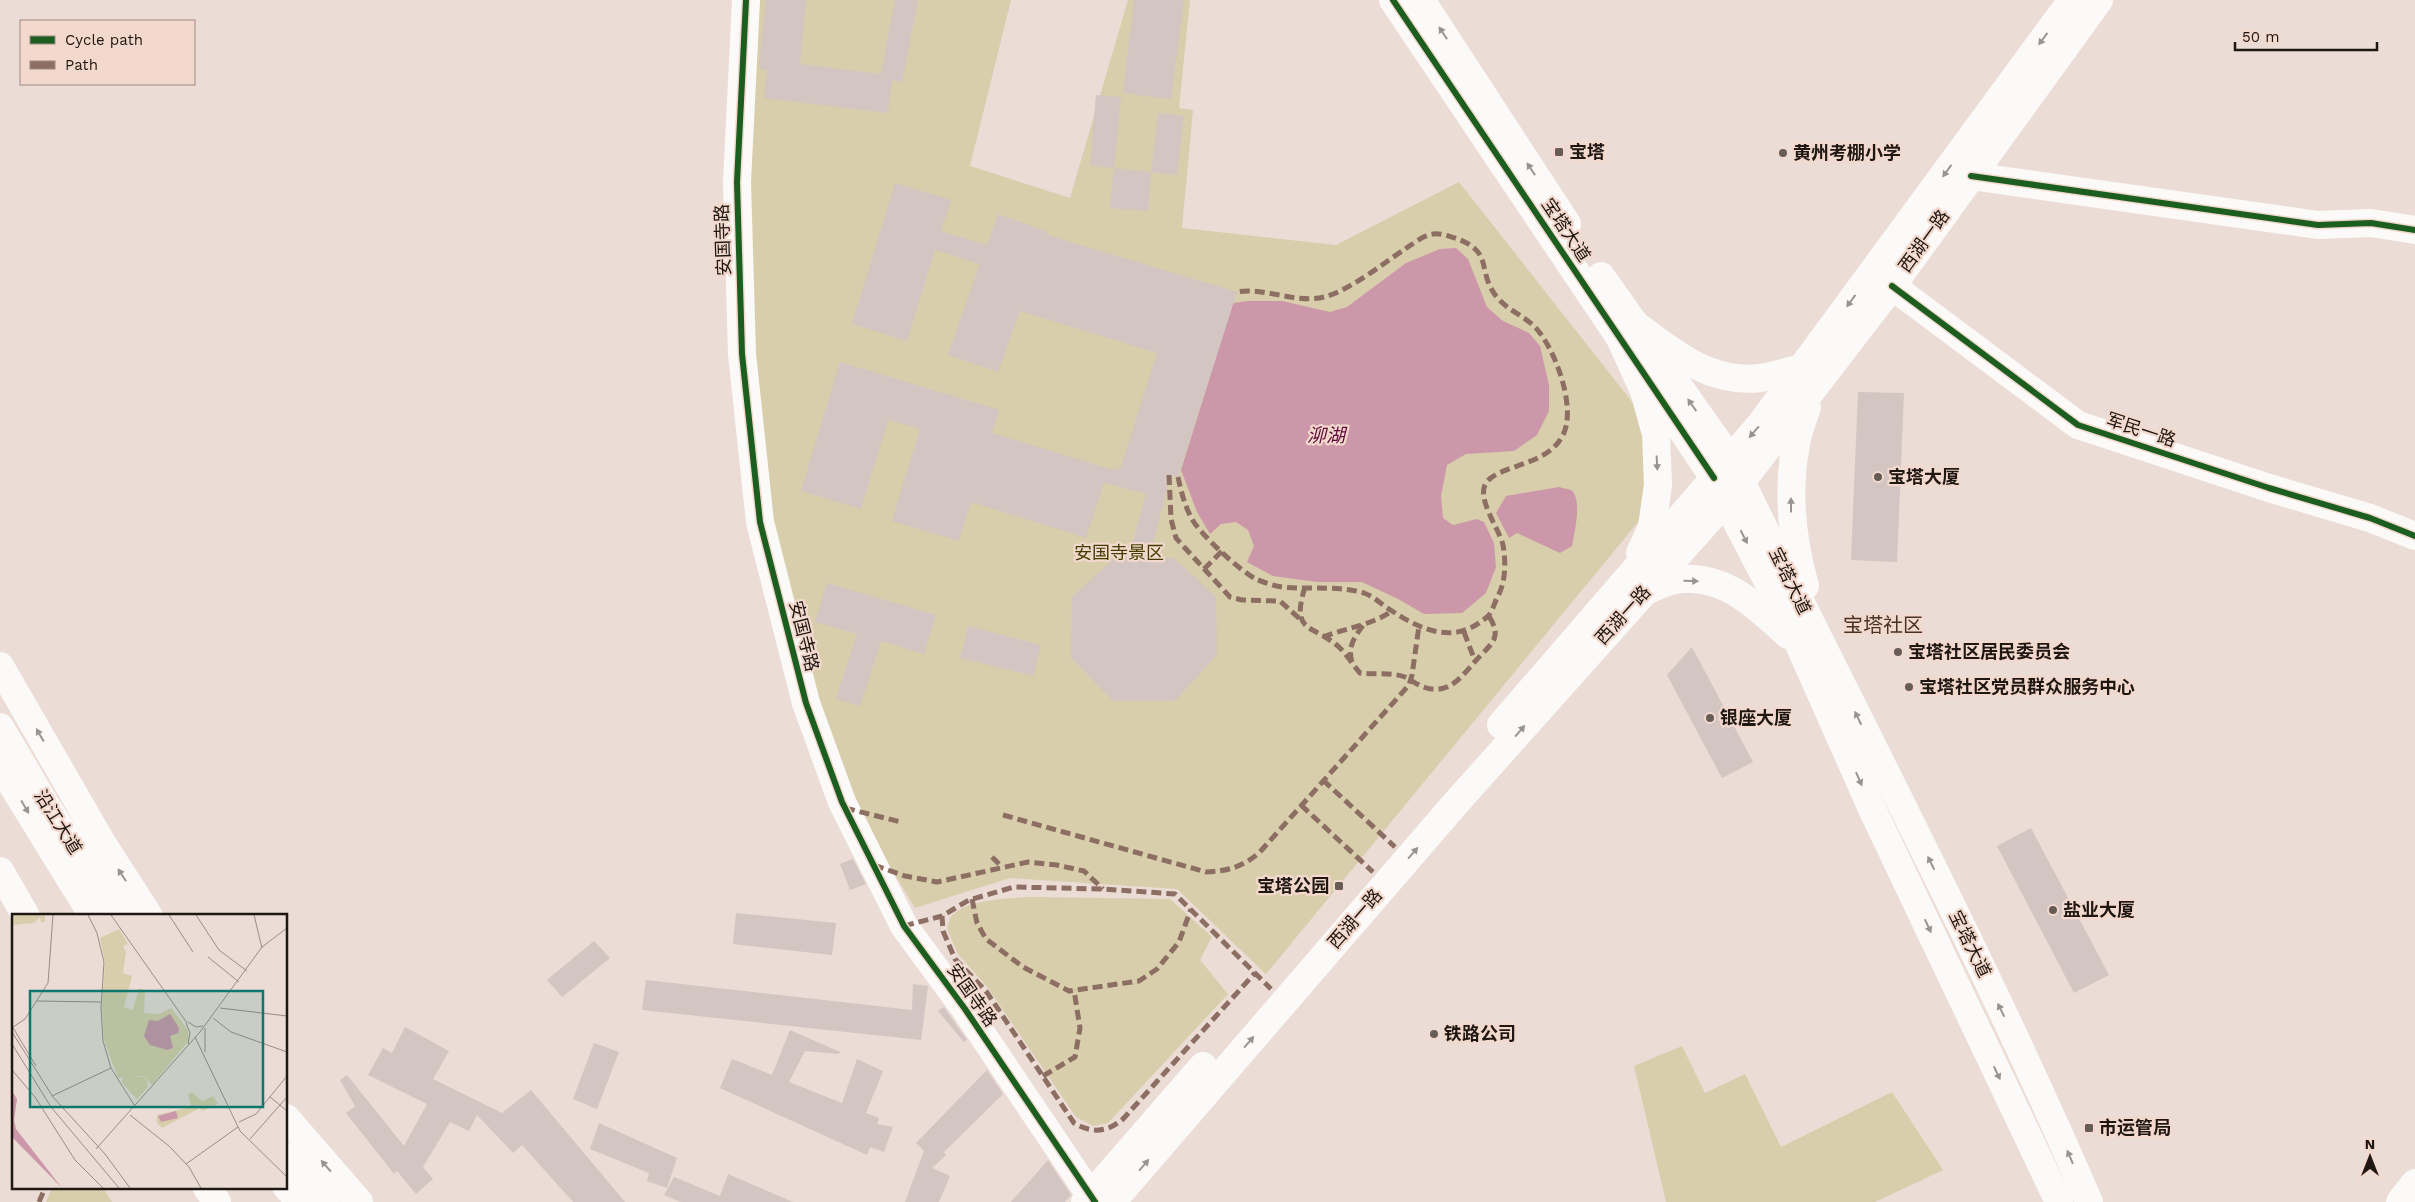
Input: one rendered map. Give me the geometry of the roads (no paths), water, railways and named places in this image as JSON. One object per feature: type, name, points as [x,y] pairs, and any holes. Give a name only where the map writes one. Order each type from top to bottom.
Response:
[{"type":"main road","name":"安国寺路","points":[[746,0],[737,182],[742,354],[760,522],[806,703],[842,802],[904,926],[965,1009],[1096,1200]]},
{"type":"main road","name":"宝塔大道","points":[[1393,0],[1627,330],[1728,480],[1809,642],[1951,904],[2047,1106],[2089,1202]]},
{"type":"main road","name":"宝塔大道","points":[[1421,0],[1597,270],[1627,330]]},
{"type":"main road","name":"西湖一路","points":[[1096,1200],[1403,864],[1638,582],[1728,480],[1807,379],[2072,0]]},
{"type":"main road","name":"西湖一路","points":[[1807,379],[1892,286],[2100,0]]},
{"type":"main road","points":[[1972,176],[2318,225],[2371,223],[2415,230]]},
{"type":"main road","name":"军民一路","points":[[1892,286],[2078,425],[2268,488],[2370,518],[2415,536]]},
{"type":"main road","points":[[1627,330],[1681,359],[1721,376],[1807,379],[1796,444],[1790,507],[1809,642]]},
{"type":"main road","points":[[1627,330],[1656,434],[1658,485],[1652,527],[1638,582],[1710,581],[1749,600],[1809,642]]},
{"type":"main road","name":"宝塔大道","points":[[1809,642],[1873,811],[2059,1202]]},
{"type":"main road","points":[[0,666],[102,843],[148,914]]},
{"type":"main road","name":"沿江大道","points":[[0,727],[47,807],[117,914]]},
{"type":"main road","name":"沿江大道","points":[[0,765],[92,914]]},
{"type":"main road","points":[[0,871],[25,914]]},
{"type":"main road","points":[[288,1120],[359,1202]]},
{"type":"main road","points":[[288,1159],[326,1202]]},
{"type":"main road","points":[[2400,1202],[2415,1183]]},
{"type":"main road","points":[[288,1188],[300,1202]]},
{"type":"main road","points":[[208,1190],[217,1202]]},
{"type":"water","name":"泖湖","points":[[1456,248],[1468,259],[1487,307],[1503,321],[1529,333],[1540,346],[1549,385],[1549,411],[1537,435],[1514,451],[1466,454],[1447,465],[1441,496],[1443,518],[1453,525],[1477,519],[1484,522],[1494,543],[1496,567],[1486,593],[1462,613],[1424,614],[1362,582],[1317,582],[1273,576],[1247,562],[1254,546],[1248,530],[1236,522],[1221,524],[1210,534],[1197,512],[1181,470],[1233,303],[1282,301],[1330,312],[1347,307],[1406,263],[1440,249]]},
{"type":"water","points":[[1559,487],[1571,490],[1575,494],[1577,517],[1572,546],[1560,553],[1517,533],[1509,538],[1496,513],[1506,496]]},
{"type":"place","name":"宝塔","points":[[1559,152]]},
{"type":"place","name":"黄州考棚小学","points":[[1783,153]]},
{"type":"place","name":"宝塔大厦","points":[[1878,477]]},
{"type":"place","name":"宝塔社区居民委员会","points":[[1898,652]]},
{"type":"place","name":"宝塔社区党员群众服务中心","points":[[1909,687]]},
{"type":"place","name":"银座大厦","points":[[1710,718]]},
{"type":"place","name":"宝塔公园","points":[[1339,886]]},
{"type":"place","name":"盐业大厦","points":[[2053,910]]},
{"type":"place","name":"铁路公司","points":[[1434,1034]]},
{"type":"place","name":"市运管局","points":[[2089,1128]]},
{"type":"district","name":"宝塔社区","points":[[1883,625]]},
{"type":"park label","name":"安国寺景区","points":[[1119,553]]}]
